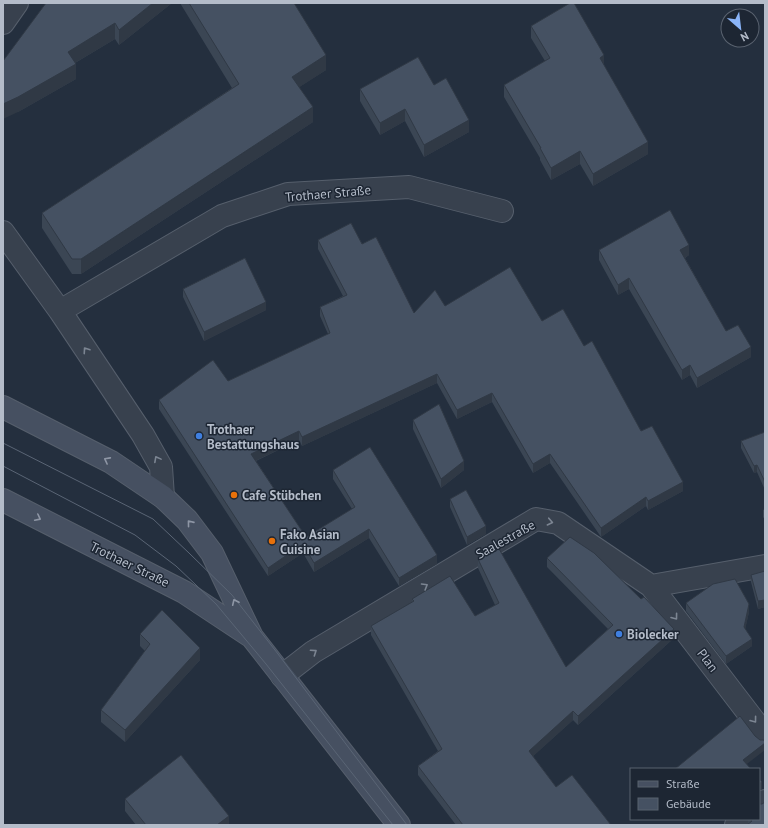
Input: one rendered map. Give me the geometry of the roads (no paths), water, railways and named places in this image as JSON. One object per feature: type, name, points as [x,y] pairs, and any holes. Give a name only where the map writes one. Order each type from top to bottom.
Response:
[{"type":"main road","name":"Trothaer Straße","points":[[3,408],[111,462],[163,497],[187,520],[212,553],[252,637],[399,825]]},
{"type":"main road","name":"Trothaer Straße","points":[[3,500],[184,592],[252,637]]},
{"type":"street","points":[[3,23],[17,3]]},
{"type":"street","name":"Trothaer Straße","points":[[60,310],[222,216],[288,194],[409,187],[502,211]]},
{"type":"street","points":[[3,232],[60,310],[143,435],[161,467],[163,497]]},
{"type":"street","name":"Saalestraße","points":[[282,676],[313,652],[536,519],[558,523],[651,586]]},
{"type":"street","points":[[651,586],[765,566]]},
{"type":"street","name":"Plan","points":[[651,586],[765,735]]},
{"type":"tram line","points":[[3,443],[153,519],[189,553],[232,595],[407,825]]},
{"type":"tram line","points":[[3,466],[135,535],[176,566],[216,604],[266,664],[393,825]]},
{"type":"place","name":"Trothaer Bestattungshaus","points":[[199,436]]},
{"type":"place","name":"Cafe Stübchen","points":[[234,495]]},
{"type":"place","name":"Fako Asian Cuisine","points":[[272,541]]},
{"type":"place","name":"Biolecker","points":[[619,634]]}]
